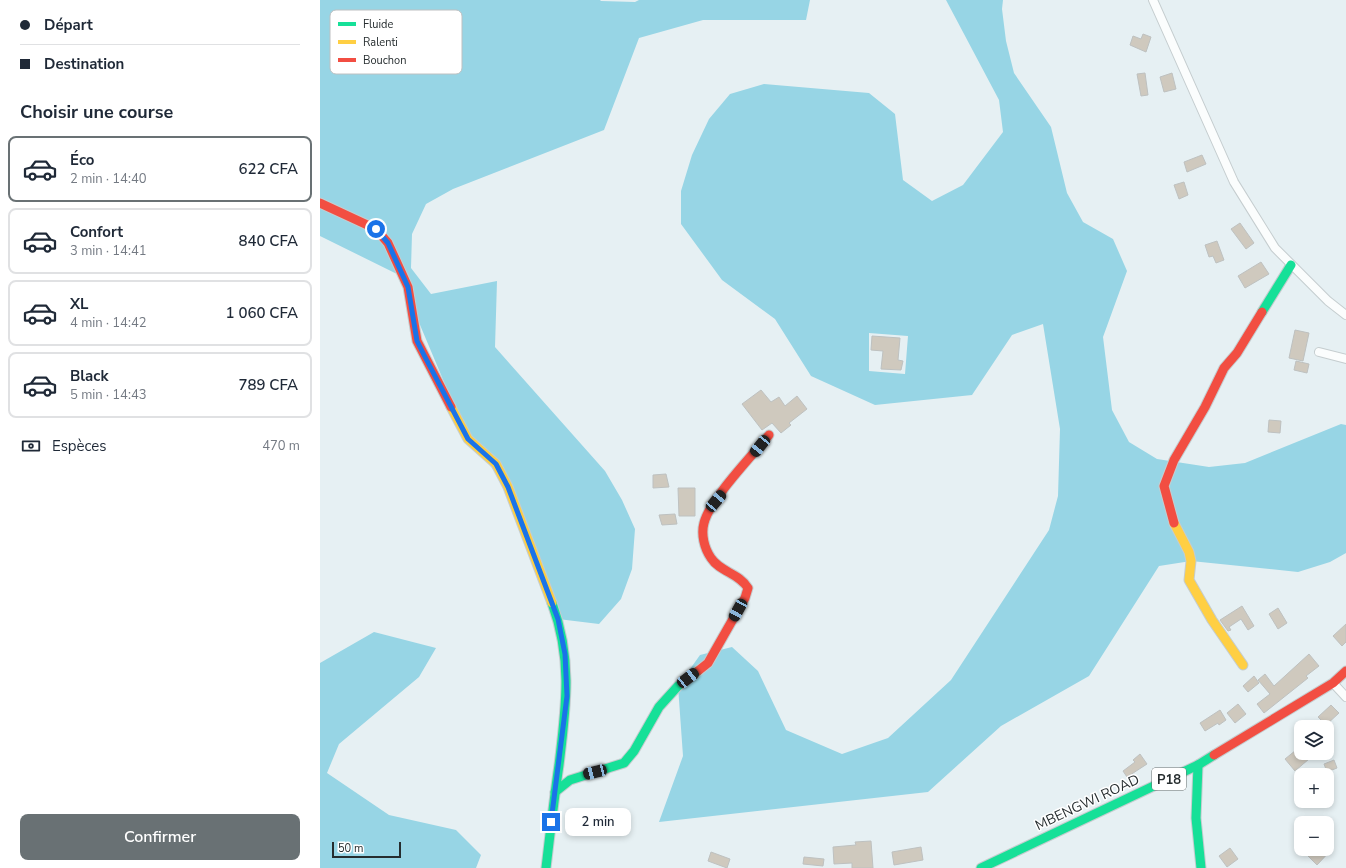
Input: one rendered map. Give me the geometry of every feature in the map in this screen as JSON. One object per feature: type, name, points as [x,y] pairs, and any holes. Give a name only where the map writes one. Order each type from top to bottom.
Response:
[{"type":"street","points":[[1152,0],[1234,182],[1275,248],[1291,265],[1346,315]]},
{"type":"street","points":[[320,203],[352,216],[376,229],[388,243],[408,287],[417,341],[468,439],[496,464],[508,487],[558,619],[565,654],[567,696],[546,868]]},
{"type":"street","points":[[1243,665],[1212,620],[1189,580],[1191,561],[1189,552],[1174,524],[1164,486],[1174,460],[1224,368],[1237,353],[1291,265]]},
{"type":"street","points":[[1319,352],[1346,359]]},
{"type":"street","points":[[555,792],[582,775],[615,767],[624,763],[634,751],[659,707],[678,686],[708,662],[745,598],[748,588],[745,581],[713,561],[704,546],[704,522],[716,501],[769,435]]},
{"type":"street","name":"MBENGWI ROAD","points":[[981,868],[1060,829],[1198,765],[1333,683],[1346,671]]},
{"type":"street","points":[[1333,683],[1346,697]]},
{"type":"street","points":[[1198,765],[1196,818],[1200,868]]},
{"type":"shaded area","points":[[320,0],[600,0],[635,2],[639,0],[810,0],[806,20],[703,20],[639,38],[604,130],[453,189],[426,204],[412,234],[411,268],[431,294],[497,281],[495,347],[605,471],[622,500],[635,529],[632,569],[621,599],[599,624],[558,619],[508,487],[468,439],[399,275],[320,236]]},
{"type":"shaded area","points":[[946,0],[1003,0],[1002,9],[1006,41],[1014,73],[1051,127],[1067,193],[1083,222],[1113,239],[1127,271],[1103,337],[1112,410],[1129,442],[1157,459],[1209,467],[1245,463],[1341,424],[1346,425],[1346,553],[1330,562],[1298,572],[1191,561],[1159,566],[1089,676],[1001,726],[928,792],[659,822],[683,756],[678,686],[700,655],[732,647],[758,671],[786,730],[842,754],[888,738],[951,680],[1049,530],[1058,496],[1060,429],[1043,324],[1012,335],[972,395],[875,405],[811,376],[775,319],[722,280],[681,224],[681,191],[692,155],[709,119],[730,94],[764,84],[869,93],[895,114],[903,180],[932,201],[963,185],[1003,132],[999,100]],"holes":[[[869,333],[908,336],[905,374],[869,371]]]},
{"type":"shaded area","points":[[374,632],[436,648],[419,677],[339,744],[327,773],[389,815],[456,830],[481,855],[476,868],[320,868],[320,663]]},
{"type":"building","points":[[1143,34],[1151,37],[1146,52],[1130,45],[1133,36],[1141,39]]},
{"type":"building","points":[[1145,73],[1148,95],[1141,96],[1137,74]]},
{"type":"building","points":[[1172,73],[1176,89],[1164,92],[1160,77]]},
{"type":"building","points":[[1202,155],[1206,164],[1187,172],[1184,162]]},
{"type":"building","points":[[1184,182],[1188,195],[1179,199],[1174,185]]},
{"type":"building","points":[[1240,223],[1254,243],[1246,249],[1231,229]]},
{"type":"building","points":[[1217,241],[1224,260],[1216,263],[1213,256],[1209,257],[1205,245]]},
{"type":"building","points":[[1261,262],[1269,274],[1245,288],[1238,276]]},
{"type":"building","points":[[1295,330],[1309,333],[1303,361],[1289,358]]},
{"type":"building","points":[[872,336],[900,338],[898,360],[903,361],[901,370],[881,369],[883,351],[871,350]]},
{"type":"building","points":[[1296,361],[1309,364],[1307,373],[1294,370]]},
{"type":"building","points":[[761,390],[771,402],[779,397],[785,406],[797,396],[807,409],[789,423],[791,425],[781,433],[772,423],[762,430],[742,404]]},
{"type":"building","points":[[1269,420],[1281,421],[1280,433],[1268,432]]},
{"type":"building","points":[[666,474],[669,487],[653,488],[653,475]]},
{"type":"building","points":[[678,488],[695,488],[695,516],[679,516]]},
{"type":"building","points":[[675,514],[677,524],[662,525],[659,515]]},
{"type":"building","points":[[1242,606],[1254,626],[1248,630],[1241,619],[1229,627],[1231,630],[1228,631],[1220,620]]},
{"type":"building","points":[[1278,608],[1287,623],[1278,629],[1269,614]]},
{"type":"building","points":[[1346,624],[1346,642],[1342,646],[1333,636]]},
{"type":"building","points":[[1309,654],[1319,666],[1306,676],[1308,678],[1264,713],[1257,704],[1270,694],[1258,680],[1265,674],[1274,686]]},
{"type":"building","points":[[1254,676],[1259,683],[1248,692],[1243,686]]},
{"type":"building","points":[[1238,704],[1246,714],[1235,723],[1227,713]]},
{"type":"building","points":[[1331,705],[1339,713],[1331,720],[1321,720],[1318,717]]},
{"type":"building","points":[[1220,710],[1226,720],[1205,731],[1200,723]]},
{"type":"building","points":[[1294,752],[1294,760],[1308,760],[1298,768],[1294,768],[1294,770],[1285,759]]},
{"type":"building","points":[[1140,754],[1147,764],[1127,777],[1123,771],[1135,762],[1133,760]]},
{"type":"building","points":[[1334,760],[1337,768],[1334,769],[1326,768],[1324,764]]},
{"type":"building","points":[[871,841],[873,868],[852,868],[852,863],[834,864],[833,847],[856,845],[855,842]]},
{"type":"building","points":[[921,847],[923,860],[894,865],[892,852]]},
{"type":"building","points":[[1230,848],[1238,859],[1227,867],[1219,856]]},
{"type":"building","points":[[711,852],[730,859],[727,868],[708,861]]},
{"type":"building","points":[[1308,856],[1325,856],[1317,865]]},
{"type":"building","points":[[804,857],[824,859],[823,866],[803,864]]},
{"type":"traffic: fast","points":[[1262,312],[1291,265]]},
{"type":"traffic: fast","points":[[546,868],[564,723],[566,684],[563,644],[559,624],[552,603]]},
{"type":"traffic: fast","points":[[555,792],[570,780],[624,763],[634,751],[659,707],[678,686],[698,671]]},
{"type":"traffic: fast","points":[[981,868],[1198,765],[1214,755]]},
{"type":"traffic: fast","points":[[1198,765],[1196,818],[1201,868]]},
{"type":"traffic: slow","points":[[451,407],[468,439],[496,464],[508,487],[552,603]]},
{"type":"traffic: slow","points":[[1174,523],[1189,552],[1191,561],[1189,580],[1212,620],[1243,665]]},
{"type":"traffic: jam","points":[[320,203],[376,229],[388,243],[408,287],[417,341],[451,407]]},
{"type":"traffic: jam","points":[[1174,523],[1164,486],[1174,460],[1205,407],[1224,368],[1237,353],[1262,312]]},
{"type":"traffic: jam","points":[[698,671],[708,663],[745,598],[748,588],[740,579],[719,566],[711,558],[704,541],[704,523],[714,502],[769,435]]},
{"type":"traffic: jam","points":[[1214,755],[1333,683],[1346,671]]},
{"type":"route","points":[[376,229],[388,243],[408,287],[417,341],[424,355],[468,439],[496,464],[508,487],[527,535],[540,575],[558,619],[565,654],[567,696],[551,822]]}]
